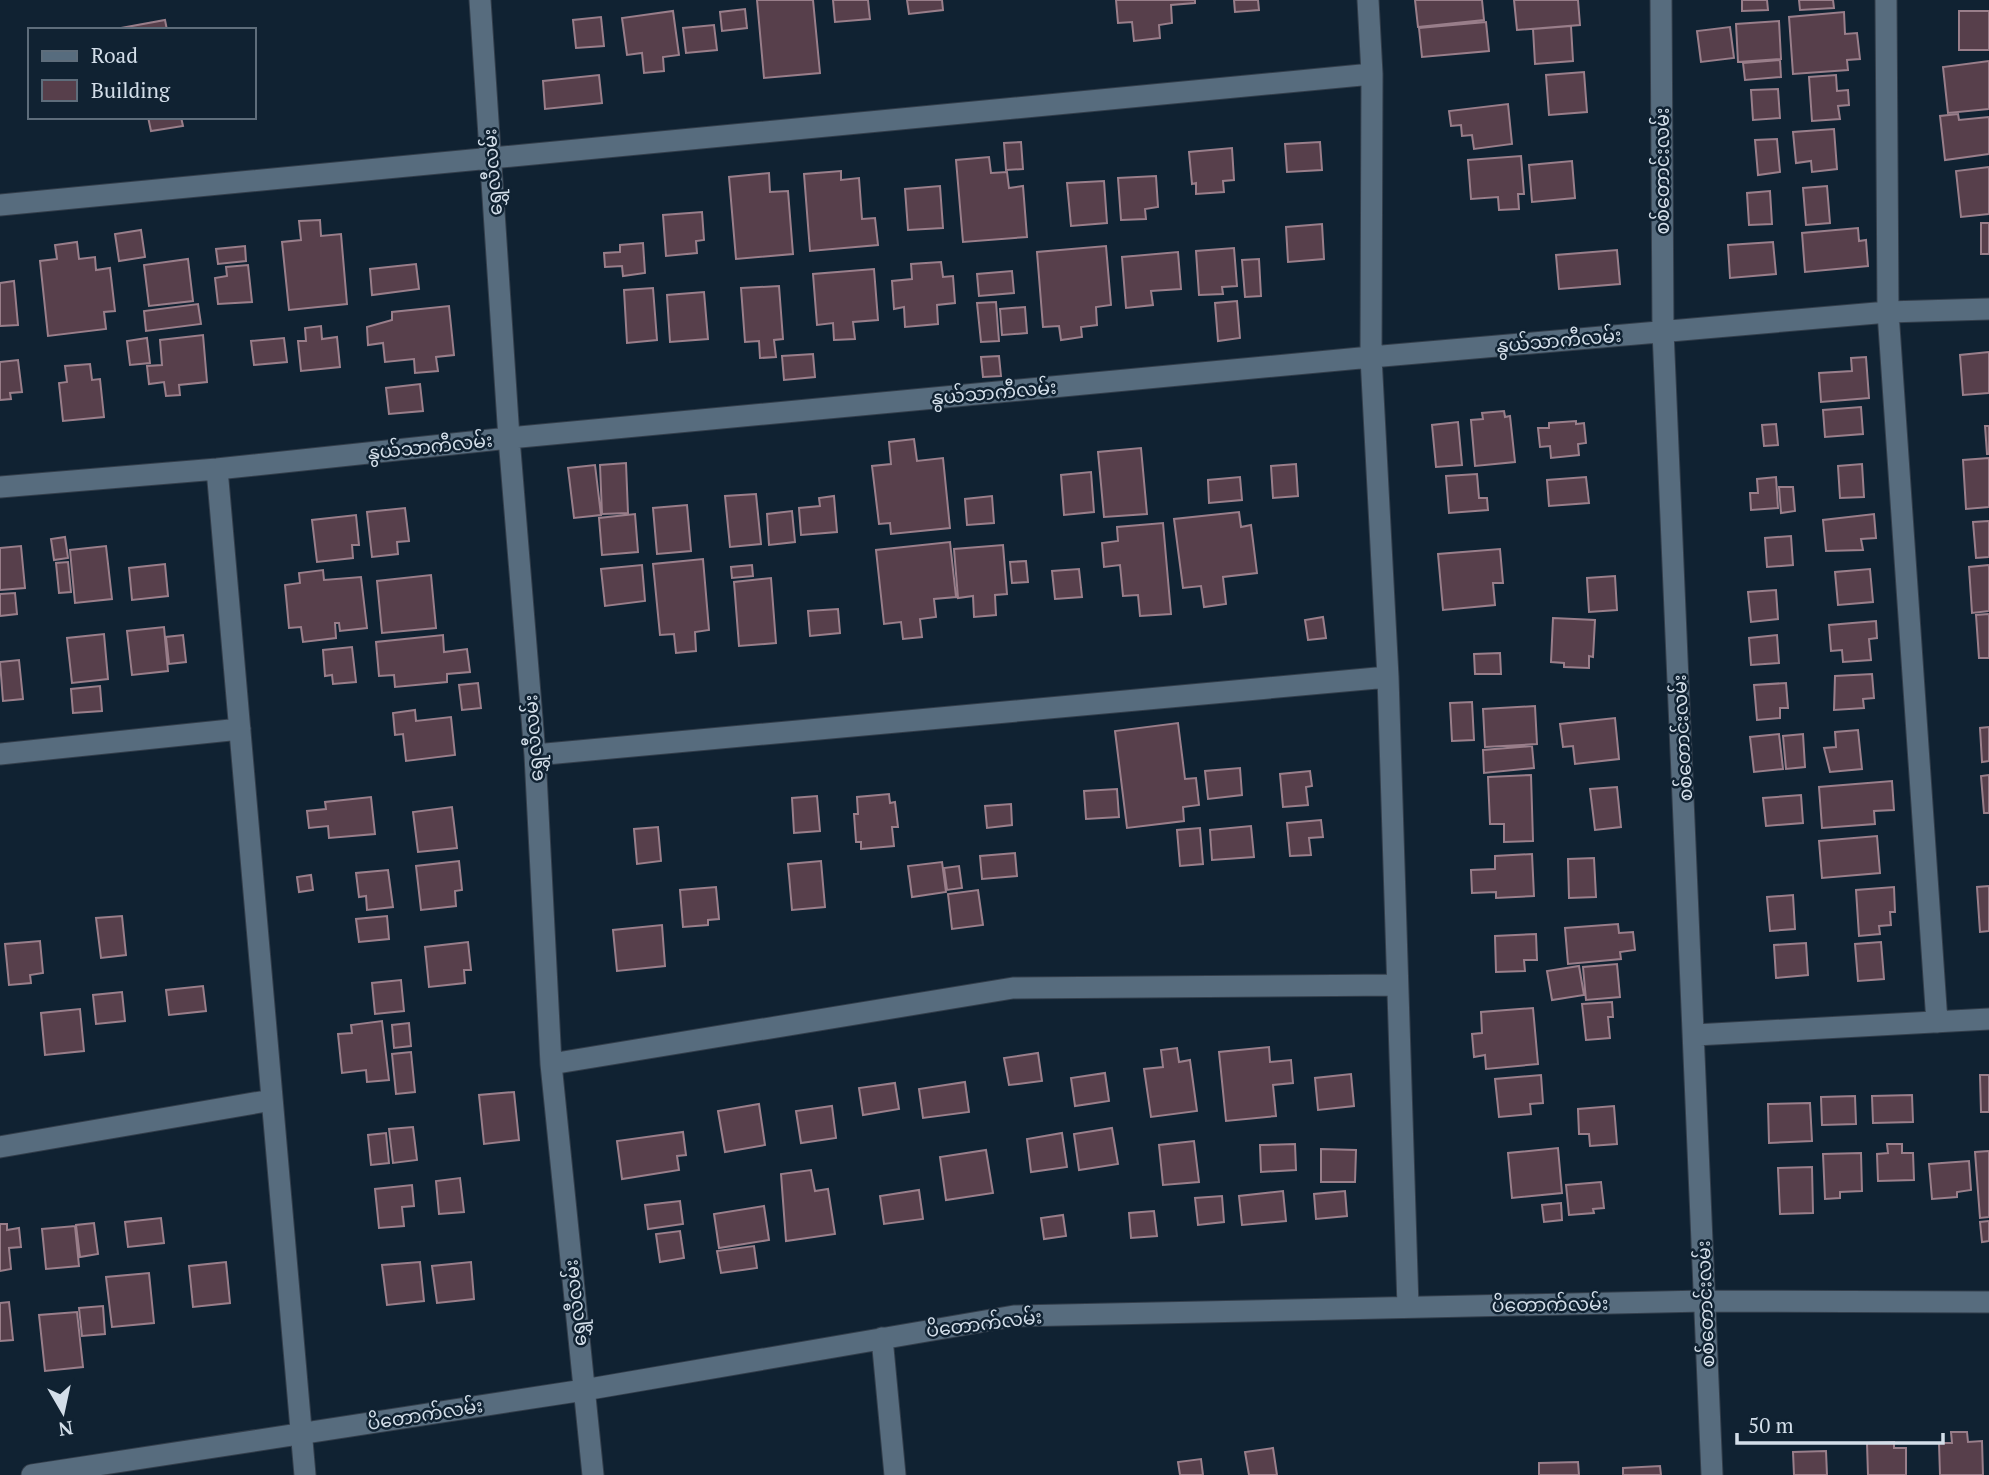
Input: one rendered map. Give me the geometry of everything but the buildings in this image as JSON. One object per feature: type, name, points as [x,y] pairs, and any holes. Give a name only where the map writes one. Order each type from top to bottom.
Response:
[{"type":"street","name":"ရွှေလီလမ်း","points":[[480,0],[509,438],[535,755],[551,1063],[593,1475]]},
{"type":"street","points":[[1368,0],[1372,74],[1371,357],[1388,677],[1408,1307]]},
{"type":"street","name":"စစ်တောင်းလမ်း","points":[[1661,0],[1663,331],[1712,1475]]},
{"type":"street","points":[[1886,0],[1888,312],[1937,1022]]},
{"type":"street","points":[[0,205],[1372,74]]},
{"type":"street","name":"နွယ်သာကီလမ်း","points":[[0,487],[217,469],[509,438],[1371,357],[1888,312],[1989,309]]},
{"type":"street","points":[[217,469],[305,1475]]},
{"type":"street","points":[[535,755],[1388,677]]},
{"type":"street","points":[[0,754],[240,729]]},
{"type":"street","points":[[551,1063],[1013,988],[1397,985]]},
{"type":"street","points":[[1695,1035],[1989,1019]]},
{"type":"street","points":[[0,1147],[272,1100]]},
{"type":"street","name":"ပိတောက်လမ်း","points":[[33,1475],[584,1390],[1014,1316],[1704,1301],[1989,1302]]},
{"type":"street","points":[[882,1338],[895,1475]]}]
